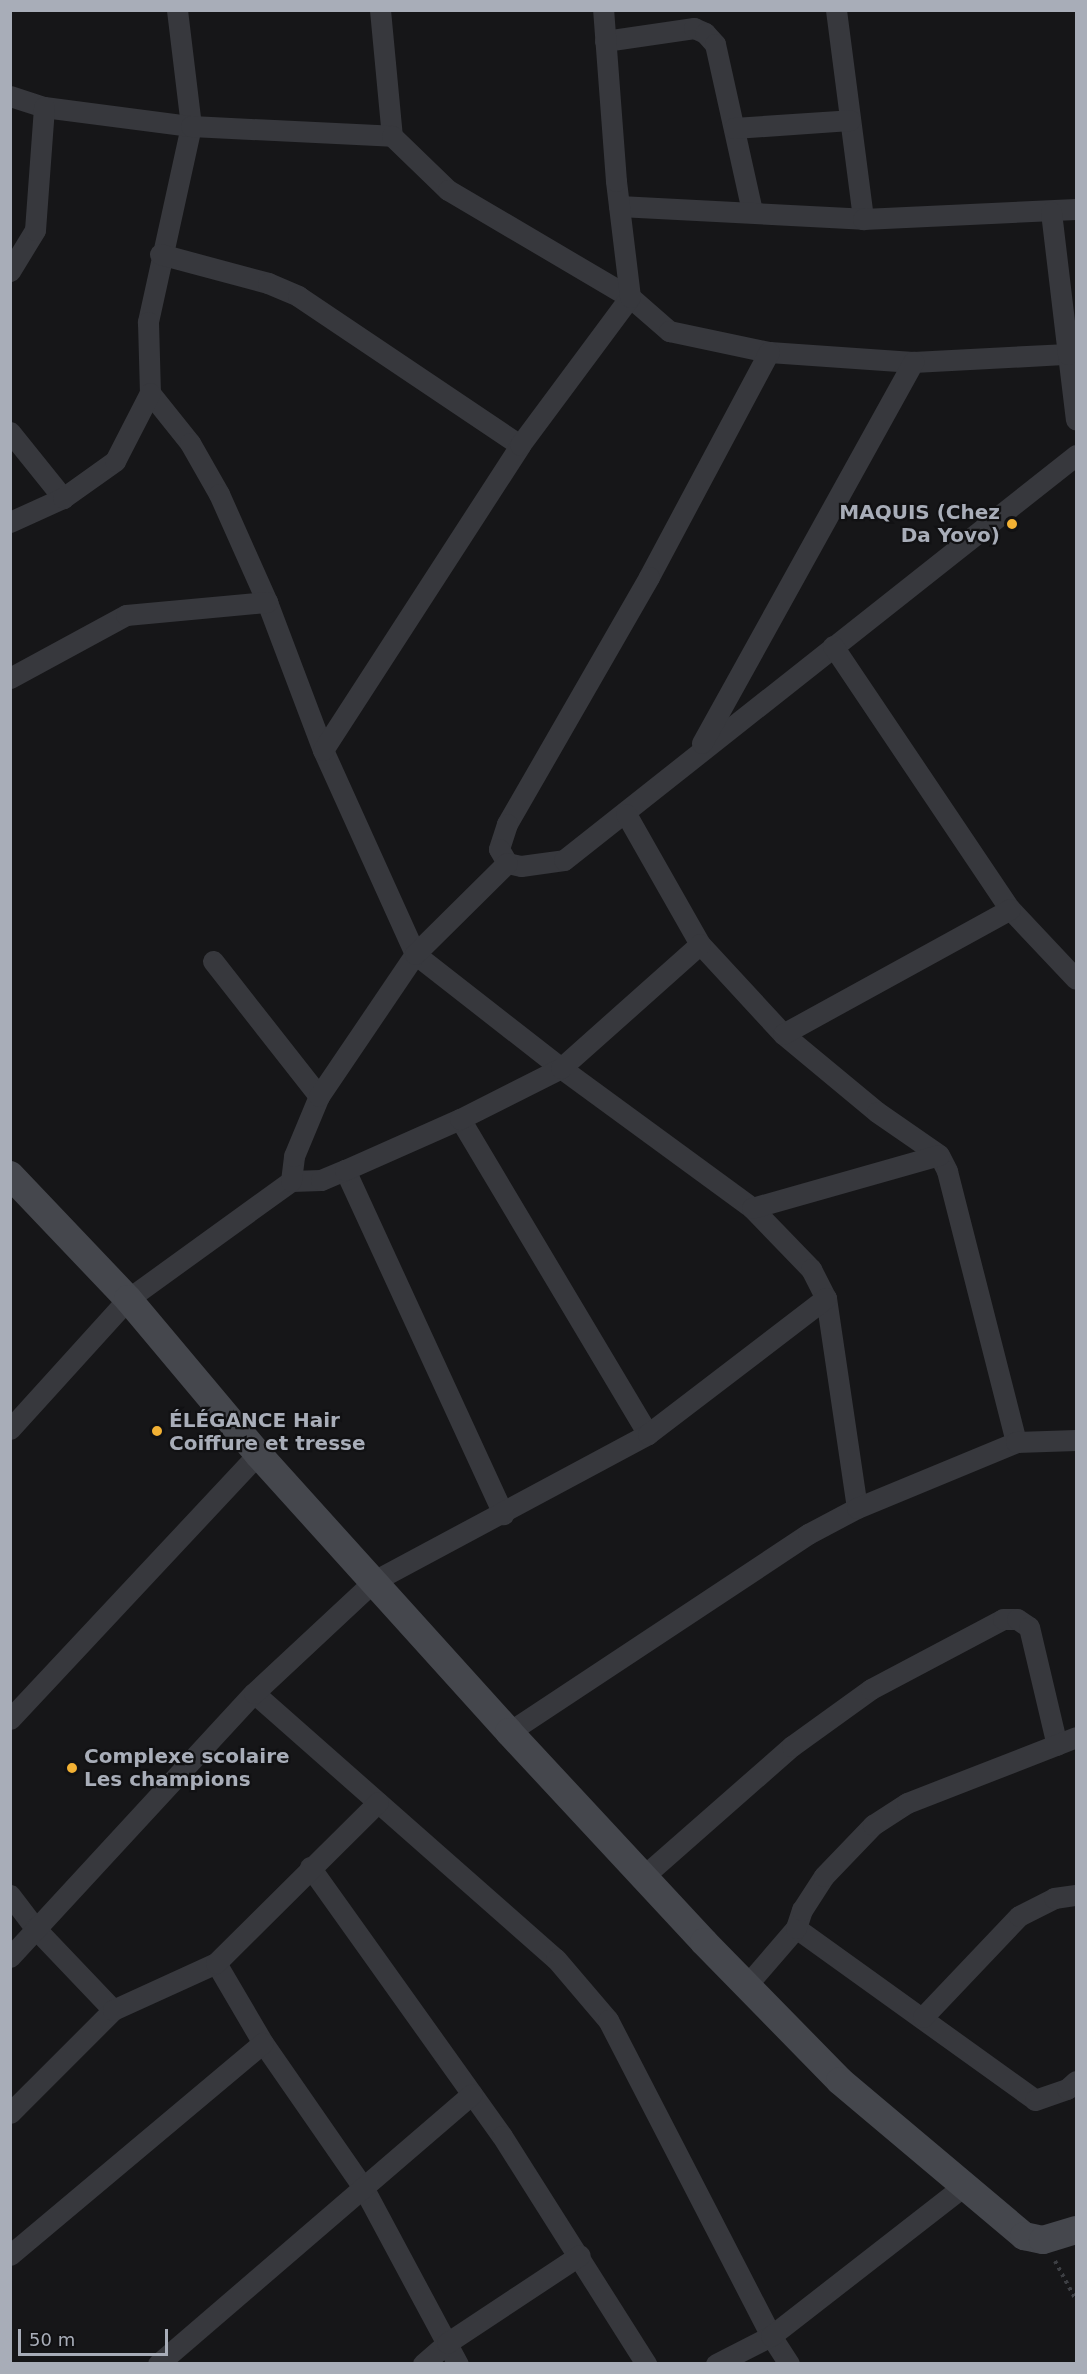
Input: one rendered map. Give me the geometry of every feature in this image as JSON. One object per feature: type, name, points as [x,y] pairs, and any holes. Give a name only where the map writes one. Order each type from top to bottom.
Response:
[{"type":"main road","points":[[10,1175],[128,1299],[258,1454],[509,1732],[645,1875],[746,1986],[840,2081],[1023,2236],[1043,2240],[1077,2230]]},
{"type":"street","points":[[10,522],[63,498],[115,462],[150,393],[148,322],[160,254],[191,126],[177,10]]},
{"type":"street","points":[[380,10],[392,136],[448,190],[630,297],[669,331],[769,352],[913,362],[1068,354]]},
{"type":"street","points":[[323,750],[520,445],[630,297],[619,206],[603,10]]},
{"type":"street","points":[[836,10],[863,219]]},
{"type":"street","points":[[605,41],[694,28],[705,33],[715,44],[752,211]]},
{"type":"street","points":[[10,96],[44,107],[191,126],[392,136]]},
{"type":"street","points":[[10,271],[35,230],[44,107]]},
{"type":"street","points":[[734,128],[850,120]]},
{"type":"street","points":[[619,206],[752,211],[863,219],[1077,209]]},
{"type":"street","points":[[1051,212],[1077,420]]},
{"type":"street","points":[[160,254],[268,283],[298,296],[520,445]]},
{"type":"street","points":[[769,352],[650,577],[507,824],[499,849],[507,863],[521,866],[564,860],[626,814],[697,751],[1077,455]]},
{"type":"street","points":[[697,751],[913,362]]},
{"type":"street","points":[[150,393],[190,442],[219,494],[267,602],[323,750],[415,954],[561,1068],[752,1208],[811,1269],[826,1298],[857,1508]]},
{"type":"street","points":[[10,432],[63,498]]},
{"type":"street","points":[[10,678],[126,615],[267,602]]},
{"type":"street","points":[[833,646],[1011,909],[1077,979]]},
{"type":"street","points":[[626,814],[700,944],[783,1034],[877,1112],[939,1155],[947,1171],[1016,1442]]},
{"type":"street","points":[[291,1181],[294,1156],[319,1096],[415,954],[507,863]]},
{"type":"street","points":[[783,1034],[1011,909]]},
{"type":"street","points":[[10,1429],[128,1299],[291,1181],[321,1180],[345,1170],[460,1119],[561,1068],[700,944]]},
{"type":"street","points":[[213,961],[319,1096]]},
{"type":"street","points":[[460,1119],[648,1434]]},
{"type":"street","points":[[752,1208],[939,1155]]},
{"type":"street","points":[[345,1170],[503,1514]]},
{"type":"street","points":[[10,1957],[255,1693],[374,1581],[503,1514],[648,1434],[826,1298]]},
{"type":"street","points":[[509,1732],[807,1534],[857,1508],[1016,1442],[1077,1440]]},
{"type":"street","points":[[10,1719],[258,1454]]},
{"type":"street","points":[[645,1875],[792,1746],[862,1696],[1003,1618],[1017,1619],[1029,1627],[1057,1745]]},
{"type":"street","points":[[255,1693],[556,1959],[608,2020],[771,2336],[789,2364]]},
{"type":"street","points":[[746,1986],[796,1929],[802,1910],[824,1876],[873,1825],[908,1803],[1077,1737]]},
{"type":"street","points":[[10,2113],[113,2010],[216,1963],[310,1867],[378,1802]]},
{"type":"street","points":[[310,1867],[472,2094],[580,2255],[646,2364]]},
{"type":"street","points":[[10,1895],[35,1928],[113,2010]]},
{"type":"street","points":[[923,2017],[1019,1916],[1054,1898],[1077,1895]]},
{"type":"street","points":[[796,1929],[923,2017],[1035,2100],[1067,2089],[1077,2081]]},
{"type":"street","points":[[216,1963],[263,2043],[364,2189],[458,2364]]},
{"type":"street","points":[[10,2255],[263,2043]]},
{"type":"street","points":[[158,2364],[472,2094]]},
{"type":"street","points":[[716,2364],[771,2336],[964,2186]]},
{"type":"street","points":[[423,2364],[447,2343],[580,2255]]},
{"type":"path","points":[[1043,2240],[1077,2300]]},
{"type":"place","name":"MAQUIS (Chez Da Yovo)","points":[[1012,524]]},
{"type":"place","name":"ÉLÉGANCE Hair Coiffure et tresse","points":[[157,1431]]},
{"type":"place","name":"Complexe scolaire Les champions","points":[[72,1768]]}]
